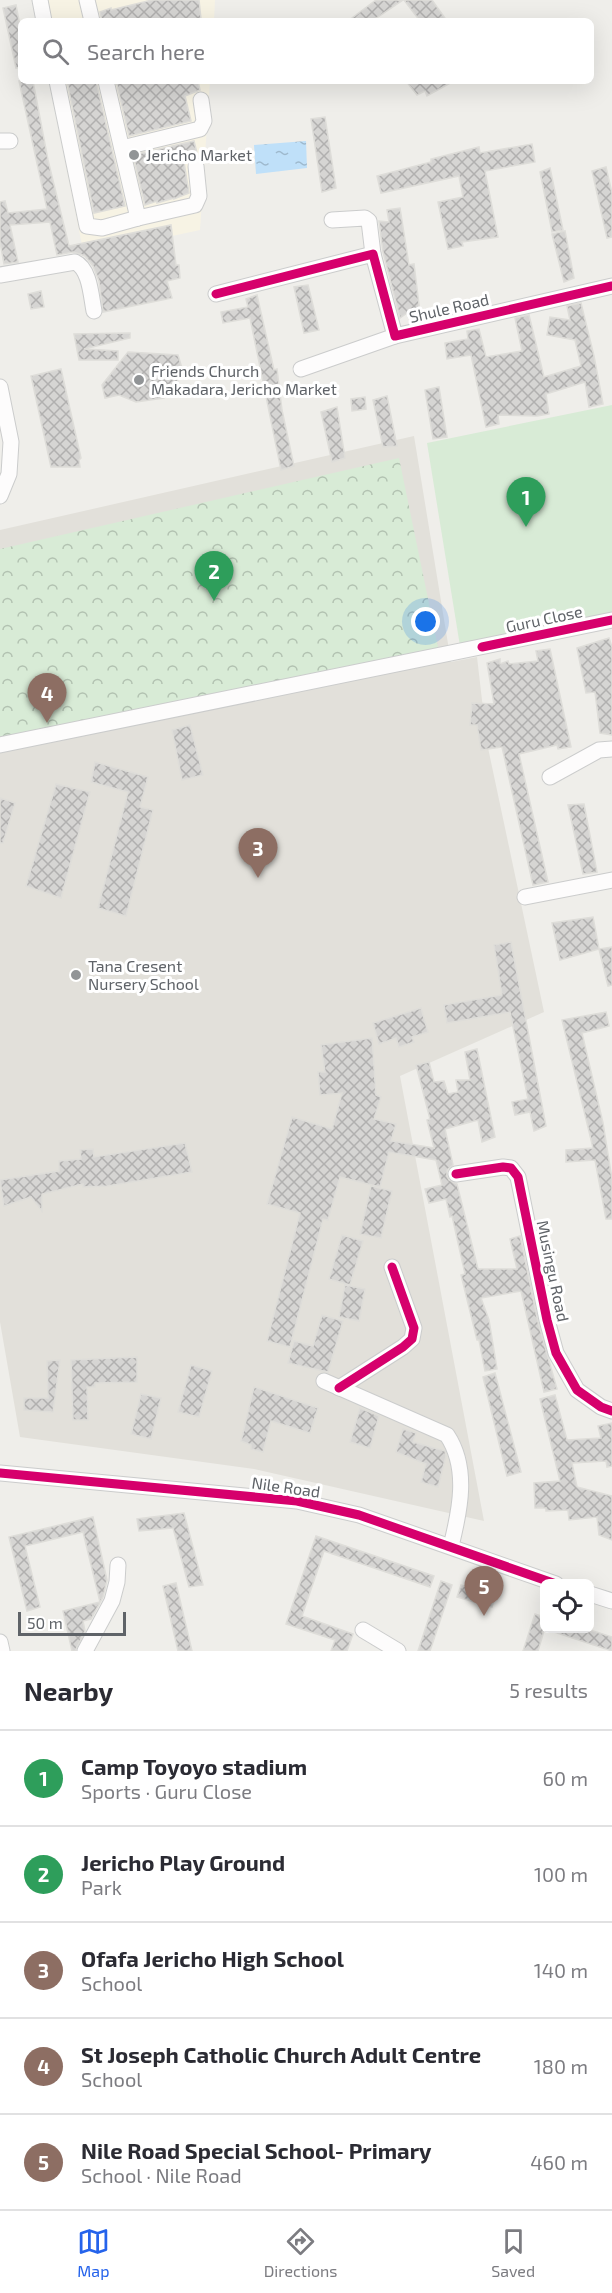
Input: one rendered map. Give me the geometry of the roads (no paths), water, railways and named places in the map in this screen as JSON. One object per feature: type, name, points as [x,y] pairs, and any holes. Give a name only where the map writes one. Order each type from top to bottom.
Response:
[{"type":"street","points":[[39,0],[43,18]]},
{"type":"street","points":[[87,0],[91,18]]},
{"type":"street","points":[[58,84],[87,226],[102,228],[195,205],[199,196],[196,166]]},
{"type":"street","points":[[107,84],[138,218]]},
{"type":"street","points":[[122,148],[200,129],[204,121],[201,100]]},
{"type":"street","name":"Shule Road","points":[[332,220],[365,218],[369,221],[374,254],[395,336],[612,286]]},
{"type":"street","points":[[216,294],[374,254]]},
{"type":"street","points":[[0,275],[75,262],[85,274],[94,311]]},
{"type":"street","points":[[301,369],[395,336]]},
{"type":"street","points":[[0,387],[11,442],[9,474],[0,496]]},
{"type":"street","name":"Guru Close","points":[[0,745],[612,620]]},
{"type":"street","points":[[550,777],[599,750],[612,749]]},
{"type":"street","points":[[525,897],[612,879]]},
{"type":"street","name":"Musingu Road","points":[[456,1174],[502,1167],[511,1168],[518,1177],[547,1320],[556,1353],[577,1390],[612,1412]]},
{"type":"street","points":[[339,1388],[412,1339],[414,1328],[392,1267]]},
{"type":"street","points":[[324,1382],[447,1435],[456,1448],[461,1490],[458,1519],[451,1546]]},
{"type":"street","name":"Nile Road","points":[[0,1473],[297,1501],[359,1515],[542,1579]]},
{"type":"street","points":[[85,1651],[112,1601],[117,1582],[118,1564]]},
{"type":"street","points":[[594,1595],[612,1601]]},
{"type":"street","points":[[363,1630],[398,1651]]},
{"type":"street","points":[[0,1642],[2,1651]]},
{"type":"water","points":[[306,141],[307,168],[256,174],[254,145]]},
{"type":"place","name":"Jericho Market","points":[[134,155]]},
{"type":"place","name":"Friends Church Makadara, Jericho Market","points":[[139,380]]},
{"type":"place","name":"Camp Toyoyo stadium","points":[[526,527]]},
{"type":"place","name":"Jericho Play Ground","points":[[214,601]]},
{"type":"place","name":"St Joseph Catholic Church Adult Centre","points":[[47,723]]},
{"type":"place","name":"Ofafa Jericho High School","points":[[258,878]]},
{"type":"place","name":"Tana Cresent Nursery School","points":[[76,975]]},
{"type":"place","name":"Nile Road Special School- Primary","points":[[484,1616]]}]
